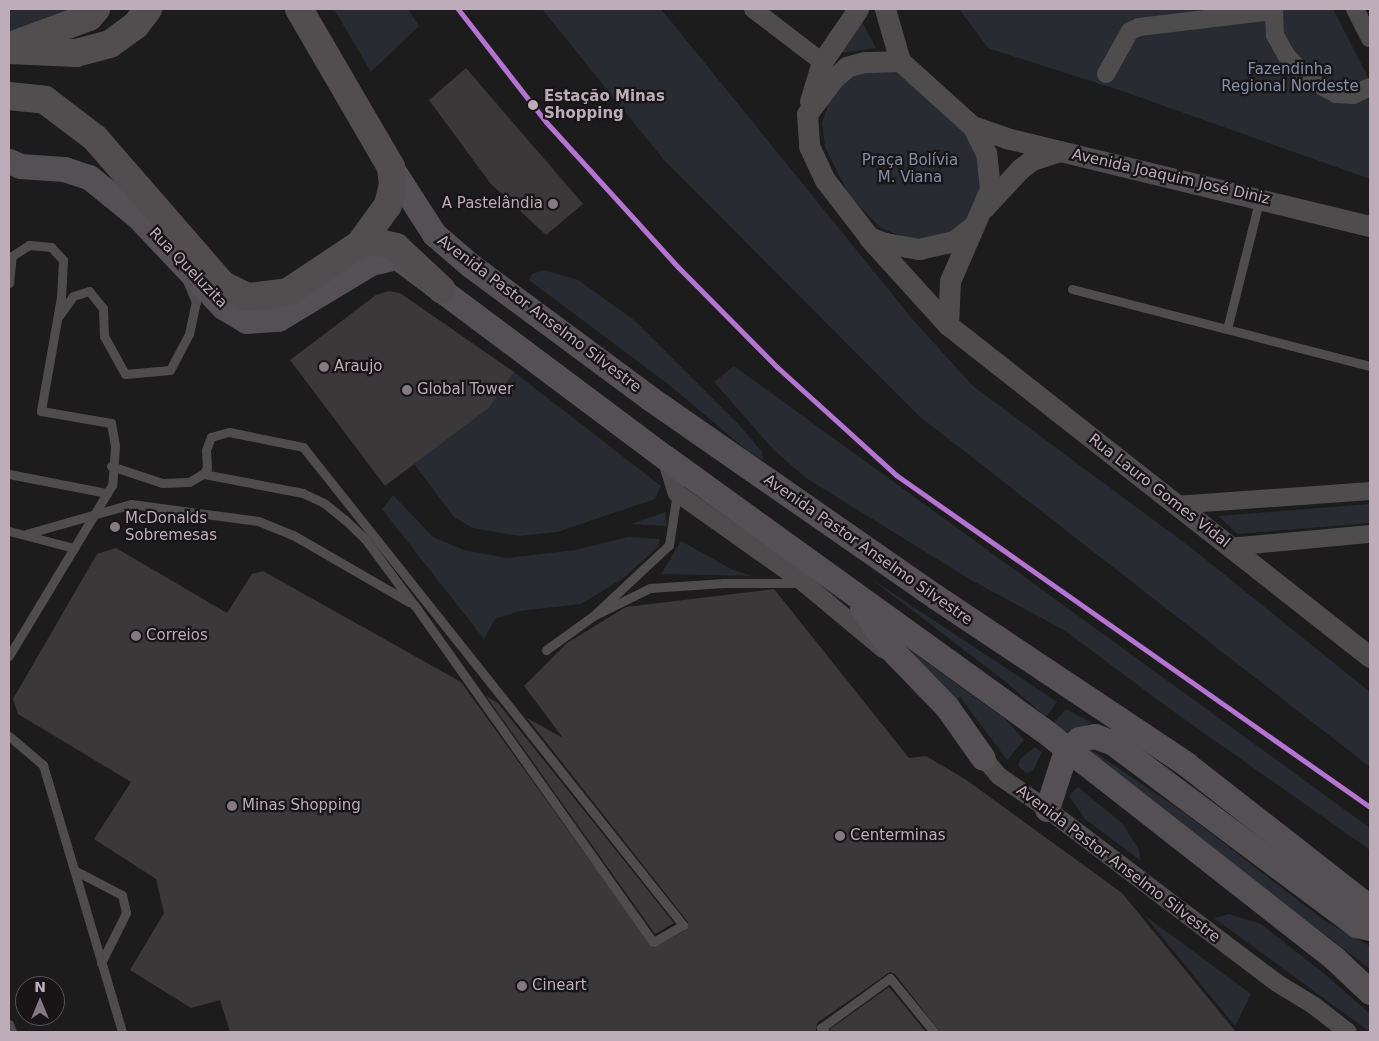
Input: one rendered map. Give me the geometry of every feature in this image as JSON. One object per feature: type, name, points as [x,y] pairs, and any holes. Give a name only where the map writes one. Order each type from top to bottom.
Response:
[{"type":"highway","points":[[9,46],[44,36],[89,17],[96,9]]},
{"type":"highway","points":[[9,50],[76,53],[110,44],[136,26],[148,9]]},
{"type":"highway","points":[[298,9],[391,167],[393,186],[388,205],[362,251]]},
{"type":"highway","points":[[9,96],[45,100],[95,138],[223,285],[248,297],[288,292],[362,251],[372,241],[396,247],[441,289]]},
{"type":"main road","name":"Rua Queluzita","points":[[12,167],[64,169],[89,176],[138,217],[223,307],[246,321],[278,319],[362,251]]},
{"type":"main road","name":"Avenida Pastor Anselmo Silvestre","points":[[391,167],[434,234],[470,265],[660,405],[952,608],[1186,764],[1370,908]]},
{"type":"main road","points":[[441,289],[666,458],[1042,729],[1066,750],[1335,959],[1370,992]]},
{"type":"main road","points":[[850,592],[891,649],[948,707],[983,758]]},
{"type":"main road","points":[[1048,809],[1066,750],[1085,737],[1095,736],[1114,743],[1356,925],[1370,928]]},
{"type":"street","points":[[753,9],[822,62]]},
{"type":"street","points":[[807,114],[822,62],[858,9]]},
{"type":"street","points":[[885,9],[900,61],[972,126],[989,164],[990,189],[950,281],[948,325]]},
{"type":"street","points":[[1355,9],[1370,38]]},
{"type":"street","points":[[1106,74],[1130,31],[1139,27],[1273,10],[1276,35],[1282,48],[1308,80],[1336,94],[1353,95],[1370,87]]},
{"type":"street","points":[[807,114],[818,95],[847,67],[864,62],[900,61]]},
{"type":"street","name":"Rua Lauro Gomes Vidal","points":[[807,114],[807,133],[814,160],[825,180],[869,237],[948,325],[1370,657]]},
{"type":"street","name":"Avenida Joaquim José Diniz","points":[[972,126],[1006,138],[1370,226]]},
{"type":"street","points":[[869,237],[885,243],[919,249],[954,241],[977,219],[1020,169],[1032,160],[1060,151]]},
{"type":"street","points":[[666,458],[677,493]]},
{"type":"street","points":[[1175,505],[1370,491]]},
{"type":"street","name":"Avenida Pastor Anselmo Silvestre","points":[[677,493],[804,583],[887,653],[999,776],[1048,809],[1277,983],[1313,1005],[1348,1032]]},
{"type":"street","points":[[1229,547],[1370,534]]},
{"type":"lane","points":[[1227,329],[1260,198]]},
{"type":"lane","points":[[9,283],[12,256],[29,245],[52,247],[63,260],[56,320],[41,411],[111,423],[115,446],[111,466],[112,485],[9,656]]},
{"type":"lane","points":[[56,320],[73,296],[89,291],[102,308],[104,336],[125,374],[170,370],[189,334],[196,302],[180,262]]},
{"type":"lane","points":[[1072,289],[1370,366]]},
{"type":"lane","points":[[111,466],[162,483],[188,482],[204,474],[302,493],[324,503],[365,539],[653,942],[683,926],[302,447],[229,432],[220,434],[211,437],[204,474]]},
{"type":"lane","points":[[9,474],[107,493]]},
{"type":"lane","points":[[546,650],[593,616],[669,545],[677,493]]},
{"type":"lane","points":[[26,534],[91,518],[112,508],[131,504],[258,521],[293,535],[414,605]]},
{"type":"lane","points":[[9,531],[74,548]]},
{"type":"lane","points":[[593,616],[650,588],[724,583],[804,583]]},
{"type":"lane","points":[[9,736],[43,765],[122,1032]]},
{"type":"lane","points":[[74,870],[122,895],[126,913],[101,963]]},
{"type":"lane","points":[[825,1032],[821,1028],[890,978],[934,1032]]},
{"type":"lane","points":[[9,1024],[12,1032]]},
{"type":"green space","points":[[9,9],[70,9],[50,23],[9,33]]},
{"type":"green space","points":[[334,9],[408,9],[419,26],[371,72]]},
{"type":"green space","points":[[542,9],[661,9],[914,321],[973,386],[1194,550],[1370,692],[1370,767],[919,416],[664,160]]},
{"type":"green space","name":"Fazendinha Regional Nordeste","points":[[959,9],[1333,9],[1370,81],[1370,179],[1125,92],[988,48]]},
{"type":"green space","points":[[862,22],[876,48],[841,53]]},
{"type":"green space","name":"Praça Bolívia M. Viana","points":[[891,67],[960,127],[976,152],[982,186],[965,223],[951,233],[930,239],[906,238],[881,228],[849,195],[825,147],[822,123],[833,90],[857,71]]},
{"type":"green space","points":[[544,270],[578,280],[634,320],[741,427],[762,452],[763,460],[749,452],[668,384],[529,280],[532,274]]},
{"type":"green space","points":[[734,366],[1370,828],[1370,850],[1177,714],[1064,630],[971,580],[806,478],[774,450],[714,382]]},
{"type":"green space","points":[[514,372],[661,486],[655,499],[557,532],[519,536],[473,528],[454,517],[414,464],[489,408]]},
{"type":"green space","points":[[393,495],[433,537],[464,550],[507,558],[575,550],[628,537],[660,539],[658,547],[622,579],[581,604],[519,611],[495,619],[484,639],[382,509]]},
{"type":"green space","points":[[1370,504],[1370,523],[1238,534],[1218,516]]},
{"type":"green space","points":[[665,512],[667,526],[631,524]]},
{"type":"green space","points":[[681,541],[731,569],[752,576],[661,574]]},
{"type":"green space","points":[[870,578],[1057,702],[1046,717],[1006,682]]},
{"type":"green space","points":[[900,643],[1005,719],[1024,740],[1007,760],[960,697],[954,701]]},
{"type":"green space","points":[[1066,709],[1092,723],[1064,733],[1053,724]]},
{"type":"green space","points":[[1035,747],[1042,752],[1033,771],[1026,773],[1018,766],[1020,759]]},
{"type":"green space","points":[[1090,749],[1186,814],[1325,921],[1370,946],[1370,969],[1086,752]]},
{"type":"green space","points":[[1078,787],[1122,823],[1139,850],[1140,860],[1085,819],[1069,796]]},
{"type":"green space","points":[[1229,914],[1261,924],[1327,976],[1370,1014],[1370,1032],[1214,918]]},
{"type":"green space","points":[[1144,915],[1251,994],[1235,1026]]},
{"type":"building","name":"Estação Minas Shopping","points":[[466,68],[583,204],[546,235],[490,183],[429,100]]},
{"type":"building","name":"Global Tower","points":[[389,291],[400,293],[514,372],[489,408],[385,486],[290,360],[376,295]]},
{"type":"building","points":[[116,548],[227,613],[252,574],[263,571],[461,682],[653,948],[686,930],[688,922],[527,718],[563,738],[524,686],[567,643],[626,607],[774,589],[909,758],[926,756],[965,779],[1122,893],[1236,1032],[940,1032],[895,974],[890,972],[817,1023],[816,1032],[230,1032],[220,1000],[191,1008],[130,970],[164,913],[156,879],[94,839],[131,782],[18,714],[13,699],[97,554]]},
{"type":"building","points":[[486,696],[498,703],[674,923],[655,934]]},
{"type":"building","points":[[889,987],[926,1032],[831,1032],[830,1029]]},
{"type":"transit line","points":[[458,9],[546,122],[678,267],[777,367],[896,475],[1370,807]]},
{"type":"place","name":"Estação Minas Shopping","points":[[533,105]]},
{"type":"place","name":"A Pastelândia","points":[[553,204]]},
{"type":"place","name":"Araujo","points":[[324,367]]},
{"type":"place","name":"Global Tower","points":[[407,390]]},
{"type":"place","name":"McDonalds Sobremesas","points":[[115,527]]},
{"type":"place","name":"Correios","points":[[136,636]]},
{"type":"place","name":"Minas Shopping","points":[[232,806]]},
{"type":"place","name":"Centerminas","points":[[840,836]]},
{"type":"place","name":"Cineart","points":[[522,986]]}]
